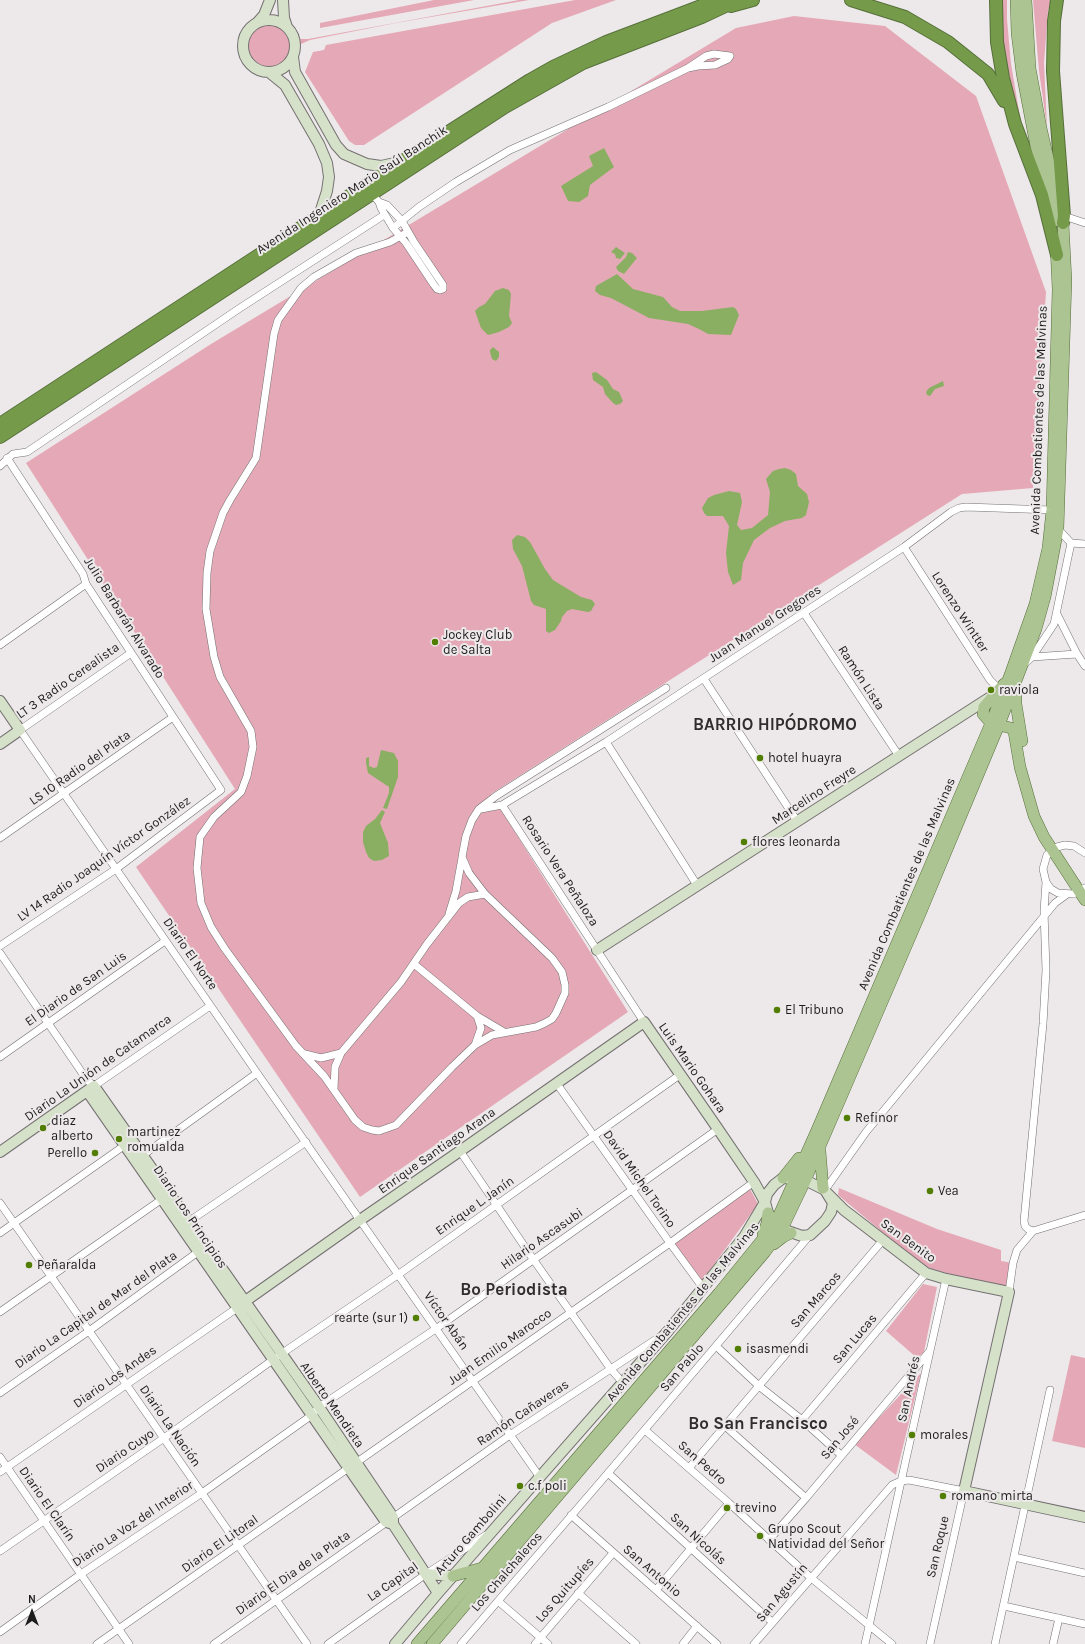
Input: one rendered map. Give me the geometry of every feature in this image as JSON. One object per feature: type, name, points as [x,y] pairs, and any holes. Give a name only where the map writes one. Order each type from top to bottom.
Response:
[{"type":"highway","name":"Avenida Ingeniero Mario Saúl Banchik","points":[[0,424],[401,162],[553,67],[606,42],[719,4],[738,0]]},
{"type":"highway","points":[[719,4],[753,0]]},
{"type":"highway","points":[[851,0],[905,17],[936,34],[959,50],[978,65],[992,80],[1015,124]]},
{"type":"highway","points":[[996,0],[999,60],[1007,95],[1015,124],[1042,195],[1057,255]]},
{"type":"highway","points":[[1057,0],[1054,21],[1054,72],[1063,219]]},
{"type":"highway","name":"Avenida Ingeniero Mario Saúl Banchik","points":[[0,437],[375,198],[505,107],[560,75],[603,54],[719,4]]},
{"type":"main road","name":"Avenida Combatientes de las Malvinas","points":[[1013,679],[1048,548],[1052,510],[1058,289],[1057,255],[1050,201],[1036,146],[1022,73],[1017,33],[1016,0]]},
{"type":"main road","name":"Avenida Combatientes de las Malvinas","points":[[417,1644],[760,1251],[783,1229],[817,1130],[992,722],[1013,679],[1022,666],[1045,597],[1058,529],[1066,295],[1063,219],[1034,95],[1028,52],[1026,0]]},
{"type":"main road","points":[[1055,849],[1036,803],[1020,732],[1013,679],[999,689],[990,698],[983,710],[983,714],[992,722],[1011,728],[1014,732],[1030,806],[1044,837],[1055,849],[1084,891]]},
{"type":"main road","points":[[992,722],[1011,721],[1016,704]]},
{"type":"main road","name":"Avenida Combatientes de las Malvinas","points":[[800,1180],[820,1146],[992,722]]},
{"type":"main road","points":[[781,1179],[798,1160],[817,1130]]},
{"type":"main road","points":[[820,1146],[820,1164],[825,1191]]},
{"type":"main road","points":[[760,1251],[765,1231],[766,1207]]},
{"type":"main road","name":"Avenida Combatientes de las Malvinas","points":[[432,1644],[760,1251]]},
{"type":"main road","points":[[452,1576],[482,1568]]},
{"type":"street","points":[[257,23],[264,15],[270,0]]},
{"type":"street","points":[[283,0],[284,18],[287,27]]},
{"type":"street","points":[[319,216],[327,191],[329,176],[327,163],[319,144],[285,85],[276,76],[253,67],[247,60],[243,44],[245,35],[250,28],[257,23],[264,20],[280,22],[293,34],[295,42],[293,57],[295,72],[336,145],[344,154],[367,164],[381,166],[401,162]]},
{"type":"street","points":[[393,228],[419,207],[456,182],[510,150],[608,107],[688,68],[706,56],[714,54],[730,56],[728,59],[715,65],[688,68]]},
{"type":"street","points":[[269,72],[283,68],[293,57]]},
{"type":"street","points":[[375,198],[387,205],[402,221],[443,285],[443,289],[437,289],[406,243],[384,215],[375,198]]},
{"type":"street","points":[[0,466],[13,454],[27,452],[240,308],[384,215]]},
{"type":"street","points":[[1063,219],[1085,223]]},
{"type":"street","points":[[408,232],[390,242],[356,253],[314,277],[301,288],[278,320],[274,334],[256,458],[223,513],[208,560],[206,609],[214,657],[220,677],[251,731],[253,747],[248,776],[241,792],[214,817],[200,837],[198,855],[199,893],[202,906],[211,927],[221,943],[296,1046],[305,1054],[334,1089],[355,1120],[363,1127],[379,1131],[389,1128],[403,1119],[475,1045],[488,1037],[504,1032],[536,1027],[552,1019],[560,1007],[565,994],[566,985],[562,972],[552,958],[485,894],[465,866],[462,858]]},
{"type":"street","name":"Julio Barbarán Alvarado","points":[[7,458],[83,574],[86,584],[221,790]]},
{"type":"street","name":"Juan Manuel Gregores","points":[[502,805],[606,742],[704,679],[904,547],[951,512],[966,507],[1052,510]]},
{"type":"street","points":[[1058,529],[1071,542],[1085,544]]},
{"type":"street","points":[[1022,666],[1032,657],[1054,624],[1071,542]]},
{"type":"street","name":"Lorenzo Wintter","points":[[904,547],[990,680],[999,689]]},
{"type":"street","points":[[0,645],[86,584]]},
{"type":"street","name":"Ramón Lista","points":[[804,613],[899,756]]},
{"type":"street","points":[[1057,614],[1077,654],[1085,666]]},
{"type":"street","name":"LT 3 Radio Cerealista","points":[[0,744],[131,653]]},
{"type":"street","points":[[1032,657],[1077,654]]},
{"type":"street","points":[[704,679],[798,821]]},
{"type":"street","points":[[446,920],[456,891],[462,858],[472,820],[479,809],[496,796],[666,688]]},
{"type":"street","name":"Marcelino Freyre","points":[[597,950],[990,698]]},
{"type":"street","name":"Diario El Norte","points":[[0,701],[210,1006],[360,1220]]},
{"type":"street","points":[[965,714],[978,715],[992,722]]},
{"type":"street","name":"LS 10 Radio del Plata","points":[[0,838],[173,717]]},
{"type":"street","points":[[606,742],[697,885]]},
{"type":"street","name":"LV 14 Radio Joaquín Víctor González","points":[[0,946],[116,868],[221,790]]},
{"type":"street","points":[[479,809],[502,805]]},
{"type":"street","name":"Rosario Vera Peñaloza","points":[[502,805],[597,950]]},
{"type":"street","points":[[1033,1231],[1025,1226],[1024,1221],[1043,1031],[1046,970],[1046,882],[1042,868],[1048,855],[1055,849],[1065,845],[1074,846],[1085,853]]},
{"type":"street","points":[[1046,882],[1054,891],[1066,895]]},
{"type":"street","points":[[825,1191],[856,1144],[1045,916],[1066,895],[1084,891]]},
{"type":"street","points":[[334,1089],[335,1067],[341,1053],[414,964],[427,944],[464,899],[475,895],[485,894]]},
{"type":"street","name":"El Diario de San Luis","points":[[0,1057],[165,941]]},
{"type":"street","name":"Luis Mario Gohara","points":[[597,950],[644,1022],[754,1182],[766,1207],[783,1229]]},
{"type":"street","name":"Diario Los Principios","points":[[0,953],[128,1144],[240,1305]]},
{"type":"street","points":[[414,964],[477,1016],[504,1032]]},
{"type":"street","name":"Diario La Unión de Catamarca","points":[[0,1152],[90,1086],[210,1006]]},
{"type":"street","points":[[475,1045],[480,1028],[477,1016]]},
{"type":"street","name":"Enrique Santiago Arana","points":[[240,1305],[644,1022]]},
{"type":"street","points":[[305,1054],[321,1058],[341,1053]]},
{"type":"street","points":[[139,1158],[257,1073]]},
{"type":"street","name":"Enrique L. Janín","points":[[277,1357],[595,1137],[681,1074]]},
{"type":"street","name":"David Michel Torino","points":[[557,1084],[632,1191],[703,1288]]},
{"type":"street","name":"Hilario Ascasubi","points":[[315,1411],[437,1328],[532,1259],[632,1191],[718,1129]]},
{"type":"street","points":[[188,1222],[306,1142]]},
{"type":"street","points":[[0,1233],[128,1144]]},
{"type":"street","points":[[460,1152],[570,1313],[622,1382]]},
{"type":"street","points":[[754,1182],[762,1183],[781,1179],[800,1180],[825,1191],[833,1203],[831,1212],[819,1228],[810,1235],[802,1236],[783,1229]]},
{"type":"street","name":"Arturo Gambolini","points":[[395,1644],[438,1592],[668,1331],[744,1237],[766,1207],[770,1189],[781,1179]]},
{"type":"street","name":"Juan Emilio Marocco","points":[[352,1465],[670,1244],[754,1182]]},
{"type":"street","name":"San Benito","points":[[825,1191],[844,1210],[926,1273],[946,1279],[1009,1292]]},
{"type":"street","points":[[0,1312],[165,1197]]},
{"type":"street","name":"Diario Los Principios","points":[[165,1197],[188,1222],[202,1250]]},
{"type":"street","name":"Diario La Nación","points":[[0,1202],[307,1644]]},
{"type":"street","points":[[831,1212],[844,1210]]},
{"type":"street","points":[[1009,1292],[1013,1263],[1017,1250],[1033,1231],[1085,1215]]},
{"type":"street","name":"Víctor Abán","points":[[360,1220],[540,1476]]},
{"type":"street","name":"San Pablo","points":[[571,1515],[810,1235]]},
{"type":"street","name":"San Marcos","points":[[690,1468],[883,1240]]},
{"type":"street","name":"Diario La Capital de Mar del Plata","points":[[0,1393],[202,1250]]},
{"type":"street","name":"San Lucas","points":[[802,1420],[926,1273]]},
{"type":"street","name":"San Andrés","points":[[865,1644],[946,1279]]},
{"type":"street","name":"San Roque","points":[[930,1644],[1009,1292]]},
{"type":"street","name":"Alberto Mendieta","points":[[240,1305],[391,1521],[438,1592]]},
{"type":"street","name":"Diario Los Andes","points":[[0,1472],[240,1305]]},
{"type":"street","name":"Ramón Cañaveras","points":[[391,1521],[510,1435],[668,1331]]},
{"type":"street","points":[[716,1346],[759,1386],[802,1420],[841,1454]]},
{"type":"street","name":"San José","points":[[769,1540],[930,1351]]},
{"type":"street","name":"Diario Cuyo","points":[[0,1551],[164,1438],[277,1357]]},
{"type":"street","points":[[995,1644],[1050,1390]]},
{"type":"street","name":"Diario La Voz del Interior","points":[[0,1632],[81,1574],[202,1493],[315,1411]]},
{"type":"street","points":[[725,1426],[806,1498]]},
{"type":"street","name":"San Pedro","points":[[645,1430],[690,1468],[810,1577],[892,1644]]},
{"type":"street","name":"Diario El Clarín","points":[[0,1457],[129,1644]]},
{"type":"street","name":"Diario El Litoral","points":[[97,1644],[352,1465]]},
{"type":"street","name":"San Nicolás","points":[[608,1473],[772,1622]]},
{"type":"street","points":[[901,1481],[909,1480],[1085,1517]]},
{"type":"street","name":"San Agustín","points":[[754,1644],[810,1577],[892,1485],[901,1481]]},
{"type":"street","points":[[656,1590],[729,1503]]},
{"type":"street","name":"San Antonio","points":[[571,1515],[717,1644]]},
{"type":"street","name":"Los Chalchaleros","points":[[460,1644],[571,1515]]},
{"type":"street","name":"Diario El Dia de la Plata","points":[[214,1644],[391,1521]]},
{"type":"street","name":"La Capital","points":[[328,1644],[426,1574],[494,1529]]},
{"type":"street","name":"Los Quitupíes","points":[[535,1644],[613,1553]]},
{"type":"street","points":[[1014,1557],[1085,1573]]},
{"type":"street","points":[[426,1574],[452,1576]]},
{"type":"street","points":[[578,1593],[636,1644]]},
{"type":"street","points":[[498,1601],[548,1644]]},
{"type":"street","points":[[1004,1606],[1085,1624]]},
{"type":"street","points":[[1053,1644],[1059,1618]]},
{"type":"street","points":[[683,1644],[697,1626]]},
{"type":"shaded area","points":[[434,0],[474,0],[320,28],[320,23]]},
{"type":"shaded area","points":[[519,0],[529,0],[396,23],[310,40],[299,45],[298,39],[308,39]]},
{"type":"shaded area","points":[[575,0],[616,0],[552,23],[364,145],[355,145],[349,141],[305,72],[313,52],[324,50],[326,45]]},
{"type":"shaded area","points":[[1000,0],[1007,0],[1011,64],[1023,135],[1003,57]]},
{"type":"shaded area","points":[[1033,0],[1051,0],[1048,11],[1044,63],[1047,127],[1039,71]]},
{"type":"shaded area","name":"Jockey Club de Salta","points":[[794,16],[885,26],[976,96],[1046,292],[1033,488],[962,494],[491,794],[628,1012],[360,1197],[136,867],[235,789],[26,463],[211,344],[736,28]]},
{"type":"shaded area","points":[[269,25],[284,31],[290,46],[284,61],[269,67],[254,61],[248,46],[254,31]]},
{"type":"shaded area","points":[[604,148],[614,167],[590,185],[588,196],[579,202],[568,201],[561,186],[593,166],[589,156]]},
{"type":"shaded area","points":[[616,247],[625,253],[620,259],[616,258],[615,254],[611,252]]},
{"type":"shaded area","points":[[628,252],[632,253],[637,258],[624,274],[618,271],[616,267],[626,257]]},
{"type":"shaded area","points":[[617,274],[633,289],[663,297],[672,307],[680,311],[702,311],[733,307],[739,315],[731,335],[708,334],[688,324],[649,318],[611,298],[600,295],[595,291],[596,286]]},
{"type":"shaded area","points":[[503,288],[509,290],[511,294],[509,316],[512,323],[509,327],[499,332],[488,335],[481,328],[475,311],[485,304],[495,291]]},
{"type":"shaded area","points":[[493,347],[499,352],[499,357],[496,361],[492,359],[490,352]]},
{"type":"shaded area","points":[[596,372],[607,380],[613,389],[619,392],[623,401],[620,404],[616,405],[613,403],[605,394],[603,387],[593,380],[592,373]]},
{"type":"shaded area","points":[[943,381],[944,386],[935,389],[930,396],[927,395],[926,392],[929,388]]},
{"type":"shaded area","points":[[785,468],[796,474],[798,486],[807,494],[809,502],[806,515],[802,518],[785,521],[770,528],[754,540],[743,563],[741,580],[733,585],[728,572],[726,553],[729,526],[723,516],[707,516],[702,508],[708,498],[714,495],[729,491],[740,493],[742,502],[737,525],[741,530],[752,528],[768,515],[770,492],[766,479],[773,471]]},
{"type":"shaded area","points":[[517,535],[525,537],[530,542],[553,580],[581,597],[592,600],[595,604],[591,611],[588,612],[572,609],[567,611],[555,630],[549,633],[546,631],[546,609],[534,605],[531,601],[522,566],[513,549],[512,540]]},
{"type":"shaded area","points":[[381,750],[394,753],[398,761],[398,777],[387,809],[383,808],[389,793],[389,787],[368,773],[366,763],[366,758],[369,757],[369,766],[374,768],[377,767]]},
{"type":"shaded area","points":[[382,810],[385,812],[380,823],[388,843],[389,856],[382,860],[374,861],[369,858],[366,852],[363,842],[363,832],[366,826],[375,819]]},
{"type":"shaded area","points":[[839,1188],[937,1229],[1001,1250],[1001,1261],[1013,1263],[1009,1292],[923,1266],[838,1195]]},
{"type":"shaded area","points":[[750,1189],[758,1204],[702,1281],[670,1243]]},
{"type":"shaded area","points":[[923,1284],[937,1287],[924,1352],[917,1358],[886,1331]]},
{"type":"shaded area","points":[[1071,1355],[1085,1358],[1085,1448],[1052,1441]]},
{"type":"shaded area","points":[[921,1373],[896,1475],[854,1444]]},
{"type":"place","name":"Jockey Club de Salta","points":[[435,642]]},
{"type":"place","name":"raviola","points":[[991,690]]},
{"type":"place","name":"hotel huayra","points":[[760,758]]},
{"type":"place","name":"flores leonarda","points":[[744,842]]},
{"type":"place","name":"El Tribuno","points":[[777,1010]]},
{"type":"place","name":"Refinor","points":[[847,1118]]},
{"type":"place","name":"diaz alberto","points":[[43,1128]]},
{"type":"place","name":"martinez romualda","points":[[119,1139]]},
{"type":"place","name":"Perello","points":[[95,1153]]},
{"type":"place","name":"Vea","points":[[930,1191]]},
{"type":"place","name":"Peñaralda","points":[[29,1265]]},
{"type":"place","name":"rearte (sur 1)","points":[[416,1318]]},
{"type":"place","name":"isasmendi","points":[[738,1349]]},
{"type":"place","name":"morales","points":[[912,1435]]},
{"type":"place","name":"c.f poli","points":[[520,1486]]},
{"type":"place","name":"romano mirta","points":[[943,1496]]},
{"type":"place","name":"trevino","points":[[727,1508]]},
{"type":"place","name":"Grupo Scout Natividad del Señor","points":[[760,1536]]},
{"type":"district","name":"BARRIO HIPÓDROMO","points":[[775,725]]},
{"type":"district","name":"Bº Periodista","points":[[514,1290]]},
{"type":"district","name":"Bº San Francisco","points":[[758,1424]]}]
